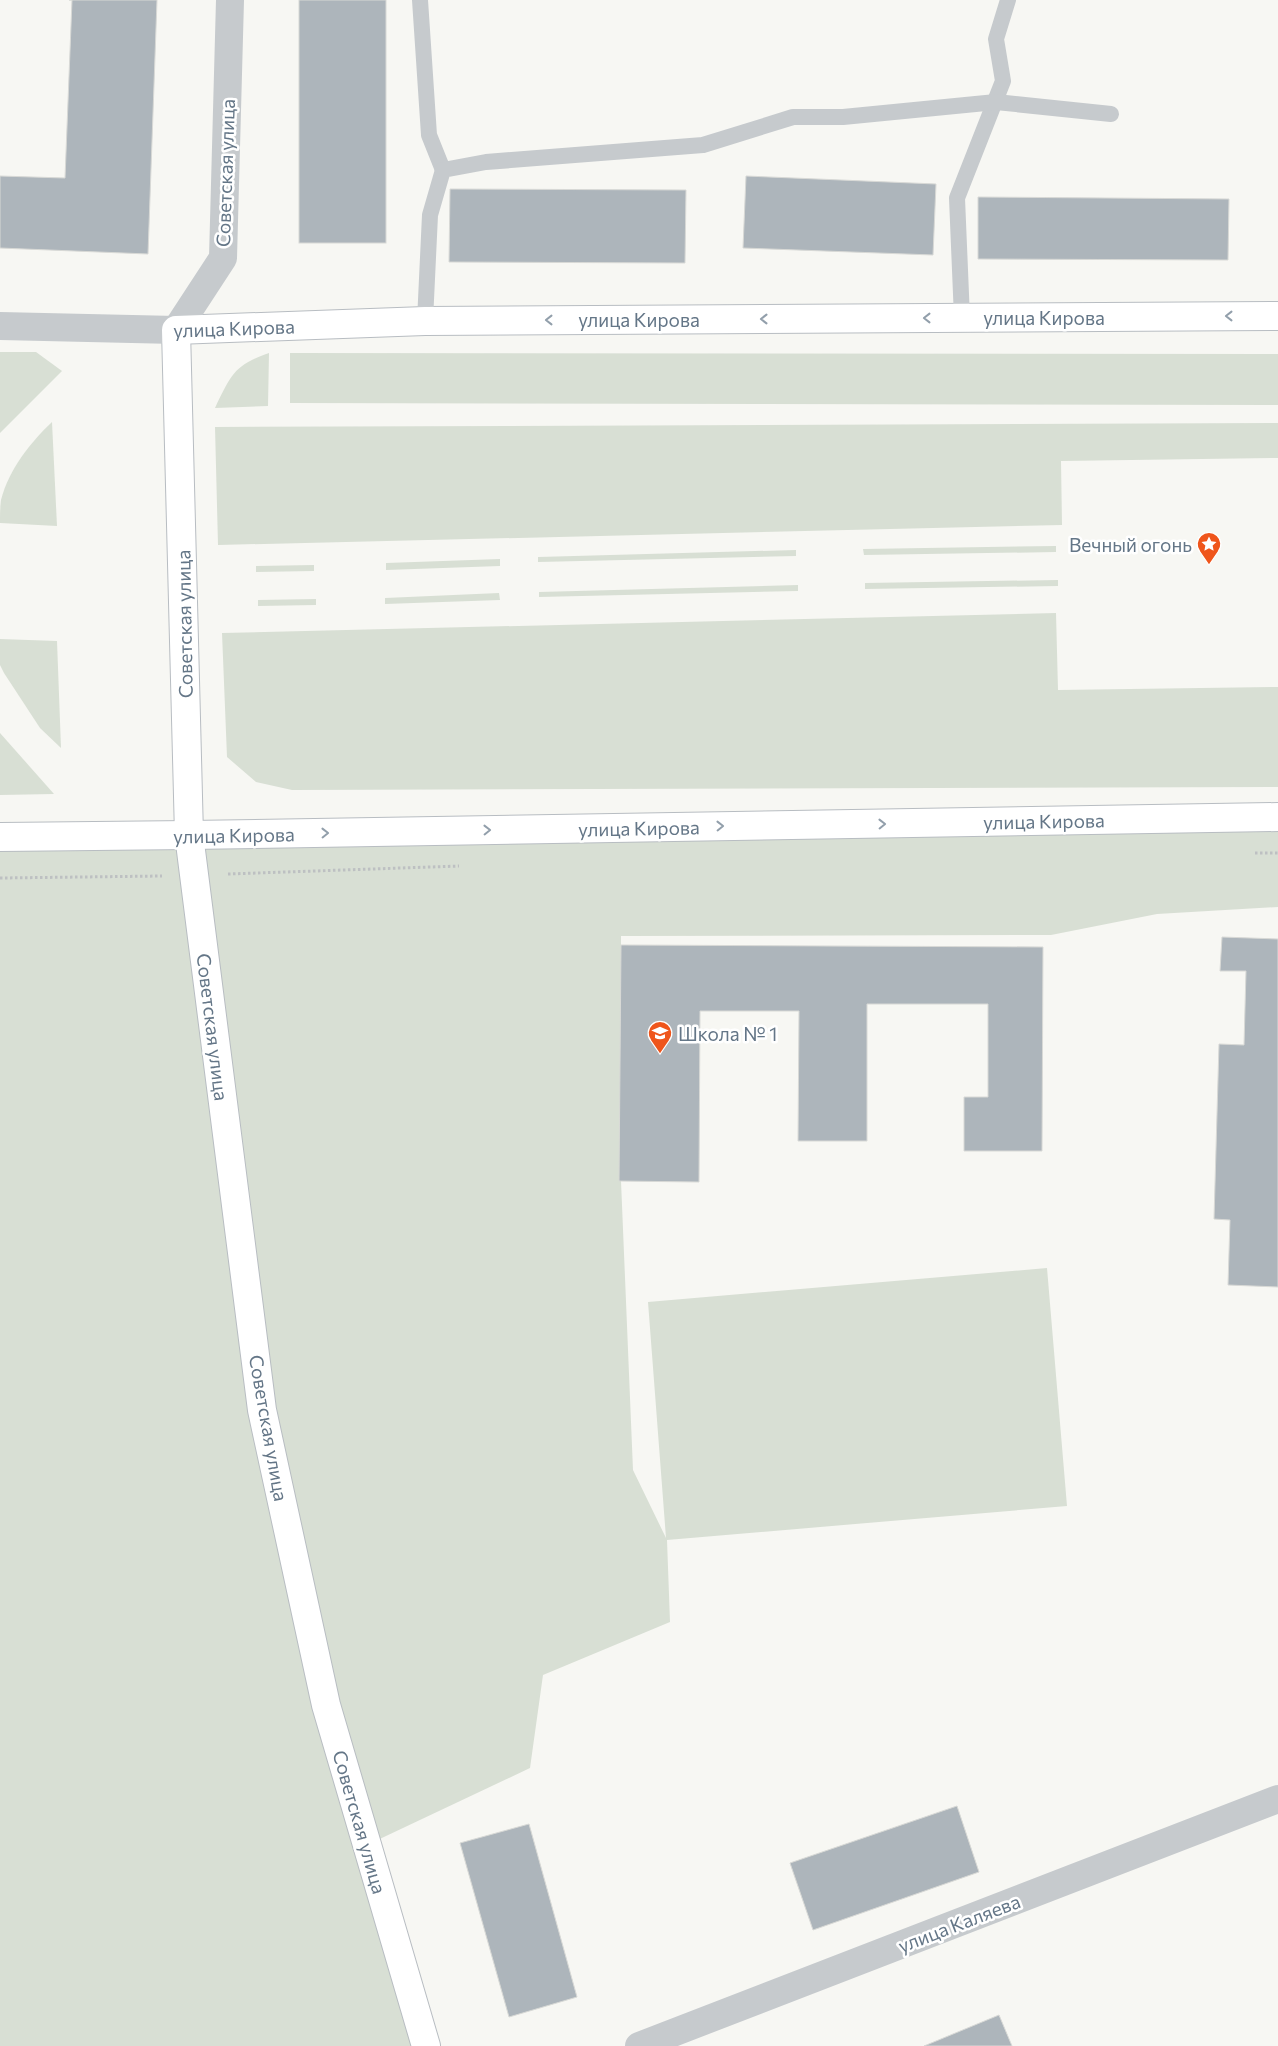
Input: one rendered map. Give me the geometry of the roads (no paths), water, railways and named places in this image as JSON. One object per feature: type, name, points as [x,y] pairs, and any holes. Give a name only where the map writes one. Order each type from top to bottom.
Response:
[{"type":"street","name":"Советская улица","points":[[230,0],[223,258],[176,330],[189,836],[262,1410],[326,1705],[426,2046]]},
{"type":"street","name":"улица Кирова","points":[[0,326],[176,330],[425,321],[1278,316]]},
{"type":"street","name":"улица Кирова","points":[[0,837],[189,836],[1278,817]]},
{"type":"street","name":"улица Каляева","points":[[639,2046],[1278,1799]]},
{"type":"lane","points":[[420,0],[430,134],[444,170],[430,215],[425,321]]},
{"type":"lane","points":[[962,318],[957,198],[1004,81],[996,39],[1008,0]]},
{"type":"lane","points":[[444,170],[486,162],[703,145],[793,117],[843,117],[996,102],[1111,114]]},
{"type":"place","name":"Вечный огонь","points":[[1209,565]]},
{"type":"place","name":"Школа № 1","points":[[660,1054]]}]
